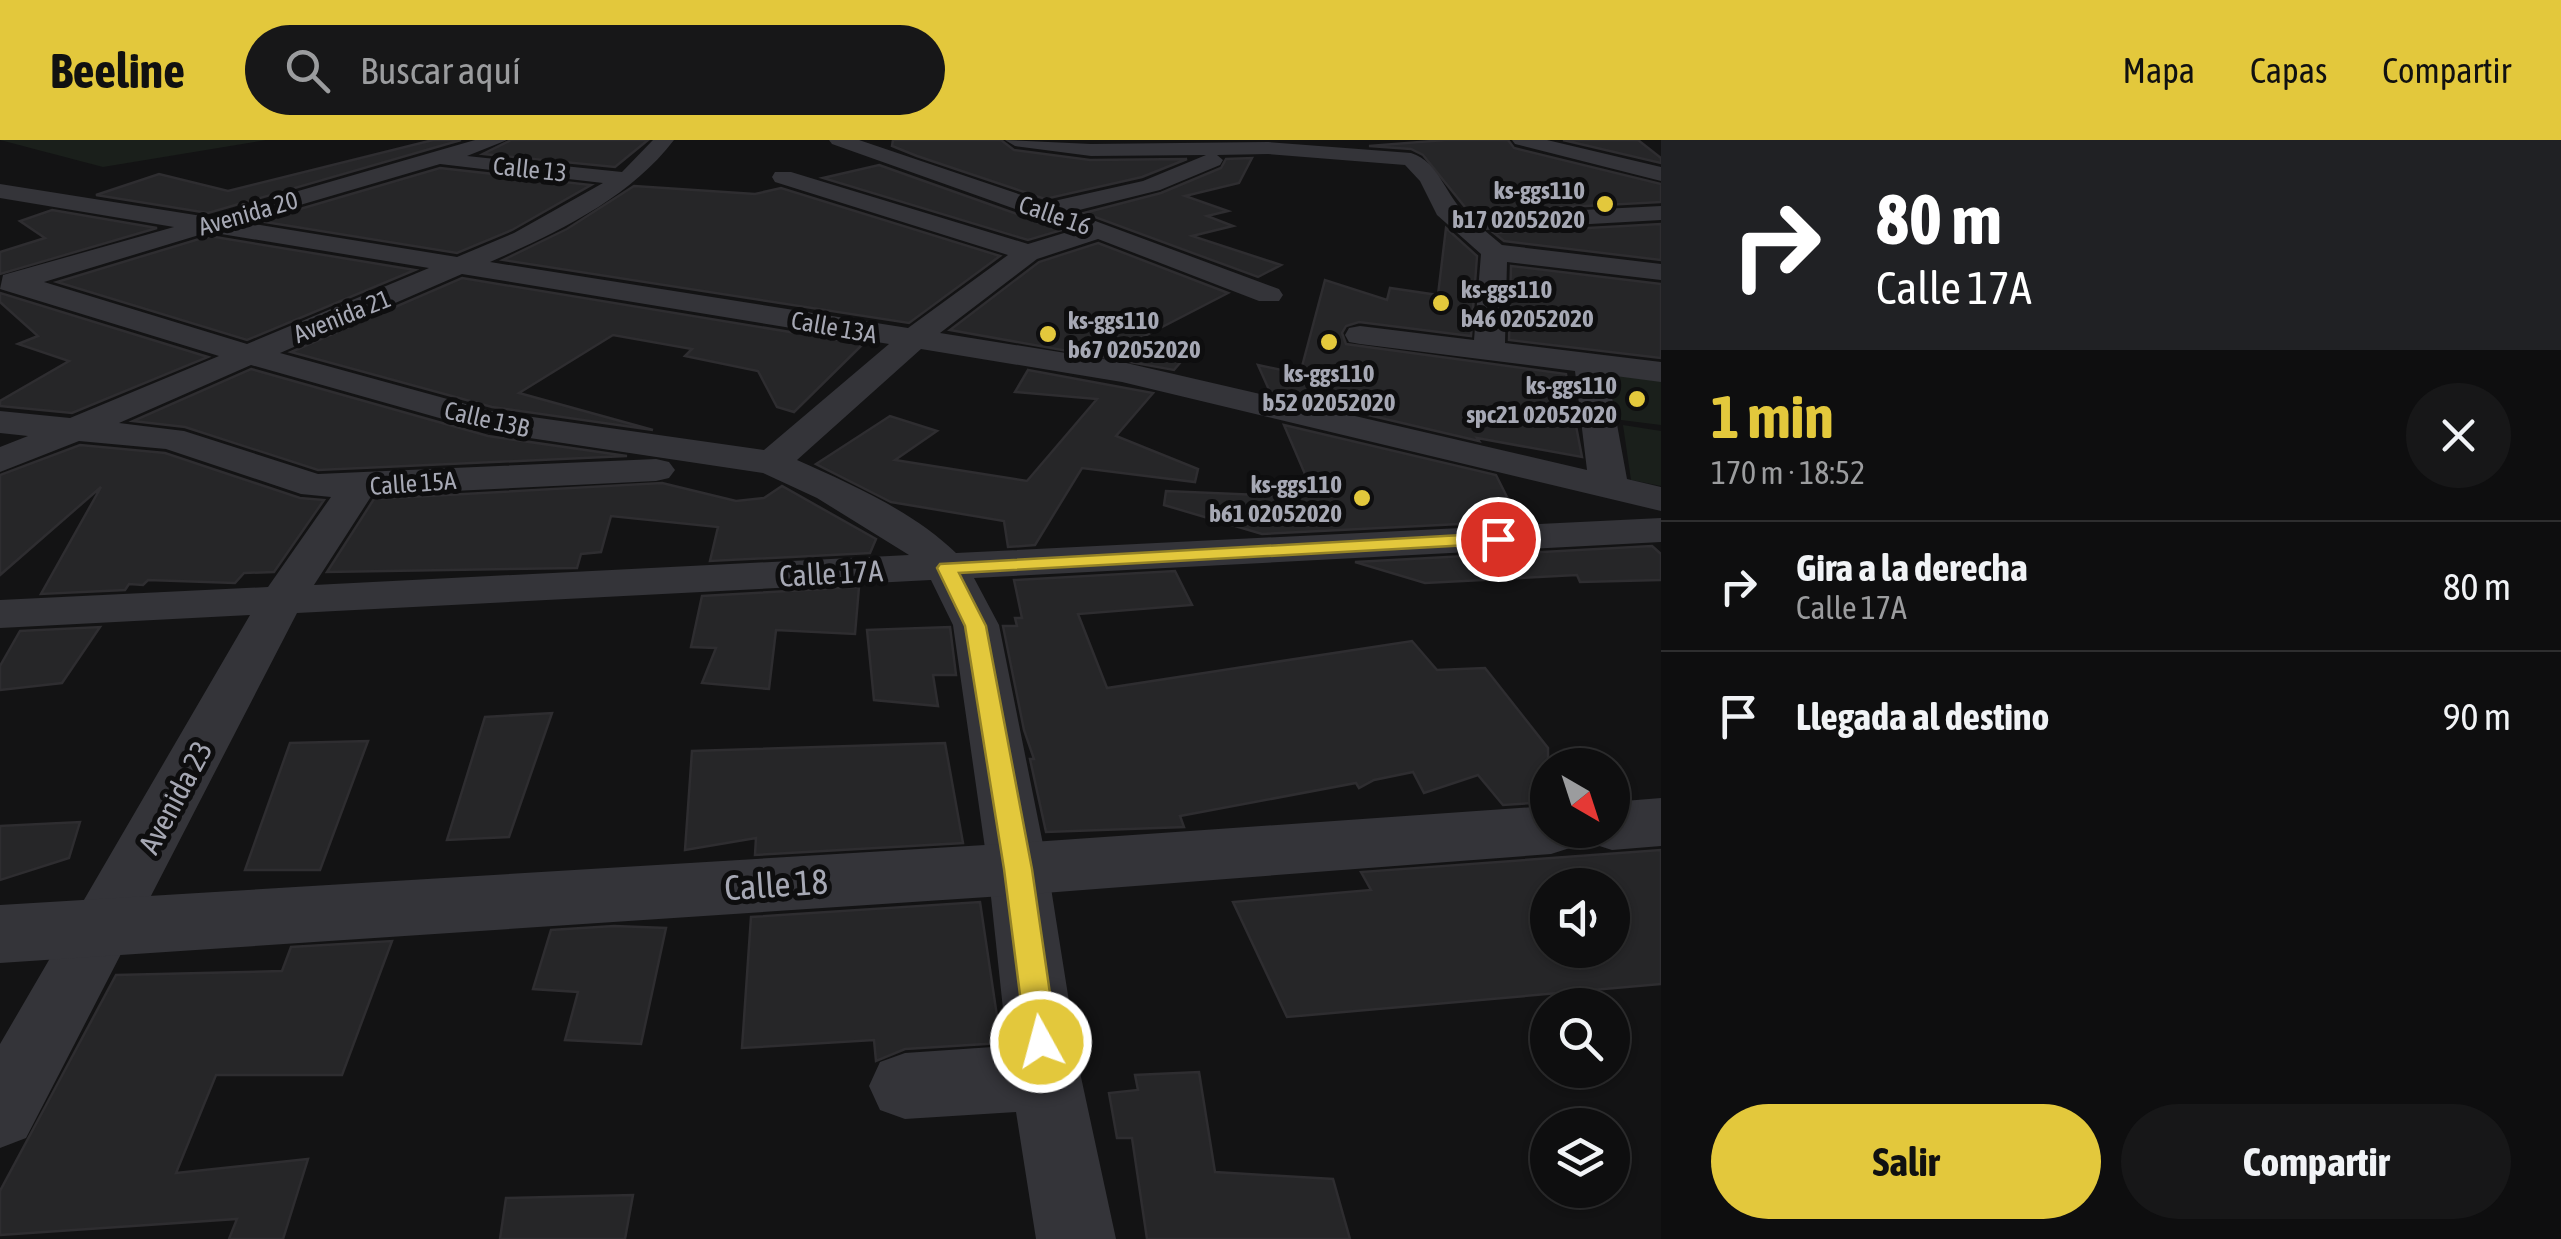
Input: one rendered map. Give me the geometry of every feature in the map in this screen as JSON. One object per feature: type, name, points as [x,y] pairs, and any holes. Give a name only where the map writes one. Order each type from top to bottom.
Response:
[{"type":"street","name":"Avenida 20","points":[[7,284],[497,140]]},
{"type":"street","name":"Avenida 21","points":[[0,461],[246,354],[467,265],[586,205],[627,179],[664,140]]},
{"type":"street","points":[[1015,140],[1091,150],[1318,150],[1411,160],[1420,164],[1446,210],[1494,252],[1661,272]]},
{"type":"street","points":[[1522,140],[1661,174]]},
{"type":"street","points":[[876,153],[922,143]]},
{"type":"street","points":[[1043,211],[1124,192],[1197,168],[1212,160],[1221,148]]},
{"type":"street","name":"Calle 16","points":[[833,157],[876,153],[1099,230],[1270,295]]},
{"type":"street","points":[[833,157],[783,177],[1028,254]]},
{"type":"street","name":"Calle 13","points":[[433,158],[627,179]]},
{"type":"street","name":"Calle 13A","points":[[0,192],[1122,372],[1661,499]]},
{"type":"street","points":[[1462,224],[1661,213]]},
{"type":"street","points":[[772,463],[912,340],[1028,254],[1099,230]]},
{"type":"street","points":[[1489,354],[1494,252]]},
{"type":"street","name":"Calle 13B","points":[[7,284],[505,424],[772,463],[831,490],[926,547],[947,568]]},
{"type":"street","points":[[1360,335],[1489,354],[1661,372]]},
{"type":"street","points":[[1590,364],[1609,486]]},
{"type":"street","name":"Calle 15A","points":[[0,422],[170,439],[286,480],[315,486],[358,487],[634,469],[715,476],[786,493],[831,490]]},
{"type":"street","name":"Avenida 23","points":[[0,1113],[282,597],[358,487]]},
{"type":"street","name":"Calle 17A","points":[[0,614],[1661,530]]},
{"type":"street","points":[[947,568],[976,626],[1018,869],[1046,1077],[1076,1239]]},
{"type":"street","points":[[1630,825],[1661,822]]},
{"type":"street","name":"Calle 18","points":[[0,934],[1018,869],[1530,832]]},
{"type":"street","points":[[905,1086],[1046,1077]]},
{"type":"shaded area","points":[[0,140],[266,140],[103,167]]},
{"type":"shaded area","name":"ks-ggs110 spc21 02052020","points":[[1601,372],[1661,379],[1661,425],[1621,420]]},
{"type":"shaded area","points":[[1623,425],[1661,431],[1661,486],[1631,480]]},
{"type":"building","points":[[433,140],[461,140],[208,213],[96,195],[159,174],[228,191]]},
{"type":"building","points":[[511,140],[648,140],[615,167],[483,154]]},
{"type":"building","points":[[893,140],[1001,140],[1014,150],[1090,160],[1187,159],[1142,177],[1045,199],[917,156],[892,146]]},
{"type":"building","points":[[1508,140],[1514,148],[1661,184],[1661,202],[1469,212],[1423,155],[1411,149],[1369,146]]},
{"type":"building","points":[[1563,140],[1638,140],[1661,158],[1661,163]]},
{"type":"building","points":[[1252,158],[1239,183],[1185,196],[1228,211],[1207,216],[1233,226],[1192,236],[1281,265],[1258,277],[1084,213],[1161,193],[1221,168],[1226,159]]},
{"type":"building","points":[[879,165],[1062,230],[1028,240],[823,178]]},
{"type":"building","points":[[440,168],[591,185],[512,230],[457,253],[259,221]]},
{"type":"building","points":[[634,186],[755,194],[781,188],[1000,256],[909,323],[503,260],[567,229]]},
{"type":"building","points":[[52,210],[157,228],[0,274],[0,252],[45,238],[20,221]]},
{"type":"building","points":[[1661,224],[1661,260],[1504,241],[1494,233]]},
{"type":"building","points":[[1446,228],[1477,256],[1471,336],[1359,322],[1346,326],[1342,333],[1346,344],[1566,374],[1582,457],[1477,438],[1479,441],[1270,392],[1258,365],[1300,374],[1325,280],[1387,300],[1390,288],[1438,295]]},
{"type":"building","points":[[209,236],[415,270],[247,340],[57,282]]},
{"type":"building","points":[[1098,243],[1228,293],[1139,339],[1191,350],[1174,370],[950,330],[1039,262]]},
{"type":"building","points":[[1511,266],[1661,284],[1661,358],[1509,340]]},
{"type":"building","points":[[462,278],[863,344],[794,412],[777,407],[758,371],[685,356],[692,349],[613,335],[519,393],[653,430],[492,407],[291,352]]},
{"type":"building","points":[[0,293],[208,357],[72,413],[0,406],[0,401],[69,361],[18,344],[38,336],[0,302]]},
{"type":"building","points":[[251,369],[488,436],[627,456],[318,470],[185,427],[133,421]]},
{"type":"building","points":[[1028,370],[1153,393],[1116,436],[1198,469],[1195,482],[1082,468],[1035,545],[1008,547],[1004,521],[891,502],[816,464],[890,416],[937,431],[895,460],[1027,481],[1097,399],[1015,392]]},
{"type":"building","points":[[1284,425],[1496,475],[1519,521],[1262,534],[1164,505],[1166,491],[1306,497],[1293,482],[1308,481]]},
{"type":"building","points":[[80,445],[165,453],[300,498],[324,500],[274,572],[244,573],[235,583],[148,580],[143,585],[129,584],[125,590],[41,594],[101,487],[0,575],[0,475]]},
{"type":"building","points":[[662,483],[736,501],[764,498],[782,486],[876,539],[870,553],[710,561],[718,527],[611,516],[601,552],[581,554],[577,568],[327,572],[374,499]]},
{"type":"building","points":[[1652,546],[1661,554],[1661,580],[1580,582],[1577,575],[1425,583],[1355,562]]},
{"type":"building","points":[[1175,571],[1192,605],[1078,614],[1107,688],[1412,641],[1437,670],[1485,668],[1548,748],[1530,748],[1530,803],[1503,805],[1478,775],[1424,793],[1413,772],[1374,780],[1359,788],[1356,783],[1180,816],[1184,827],[1046,832],[1030,759],[1034,759],[1024,730],[1003,626],[1017,626],[1015,618],[1022,618],[1014,580]]},
{"type":"building","points":[[859,587],[855,634],[776,630],[769,689],[702,683],[716,648],[691,647],[702,596]]},
{"type":"building","points":[[100,627],[62,683],[0,690],[0,666],[20,631]]},
{"type":"building","points":[[950,627],[956,675],[933,675],[938,706],[874,700],[867,630]]},
{"type":"building","points":[[552,713],[509,837],[447,840],[485,717]]},
{"type":"building","points":[[368,741],[320,870],[245,870],[290,743]]},
{"type":"building","points":[[945,743],[963,843],[755,855],[756,838],[685,850],[692,751]]},
{"type":"building","points":[[80,822],[69,858],[0,880],[0,826]]},
{"type":"building","points":[[1661,850],[1661,984],[1530,988],[1530,996],[1287,1017],[1233,902],[1371,890],[1361,872]]},
{"type":"building","points":[[980,902],[1001,1043],[905,1049],[876,1061],[874,1040],[742,1048],[751,917]]},
{"type":"building","points":[[666,928],[641,1044],[565,1040],[578,992],[533,989],[551,930]]},
{"type":"building","points":[[392,941],[342,1075],[216,1075],[176,1173],[308,1159],[283,1239],[229,1239],[237,1219],[0,1235],[0,1191],[116,975],[282,971],[291,947]]},
{"type":"building","points":[[1199,1072],[1215,1172],[1333,1179],[1350,1239],[1147,1239],[1132,1138],[1117,1138],[1109,1093],[1138,1090],[1135,1075]]},
{"type":"building","points":[[633,1195],[625,1239],[500,1239],[506,1198]]},
{"type":"place","name":"ks-ggs110 b17 02052020","points":[[1605,204]]},
{"type":"place","name":"ks-ggs110 b46 02052020","points":[[1441,303]]},
{"type":"place","name":"ks-ggs110 b67 02052020","points":[[1048,334]]},
{"type":"place","name":"ks-ggs110 b52 02052020","points":[[1329,342]]},
{"type":"place","name":"ks-ggs110 spc21 02052020","points":[[1637,399]]},
{"type":"place","name":"ks-ggs110 b61 02052020","points":[[1362,498]]},
{"type":"route","points":[[1041,1042],[1018,869],[976,626],[947,568],[1498,539]]}]
